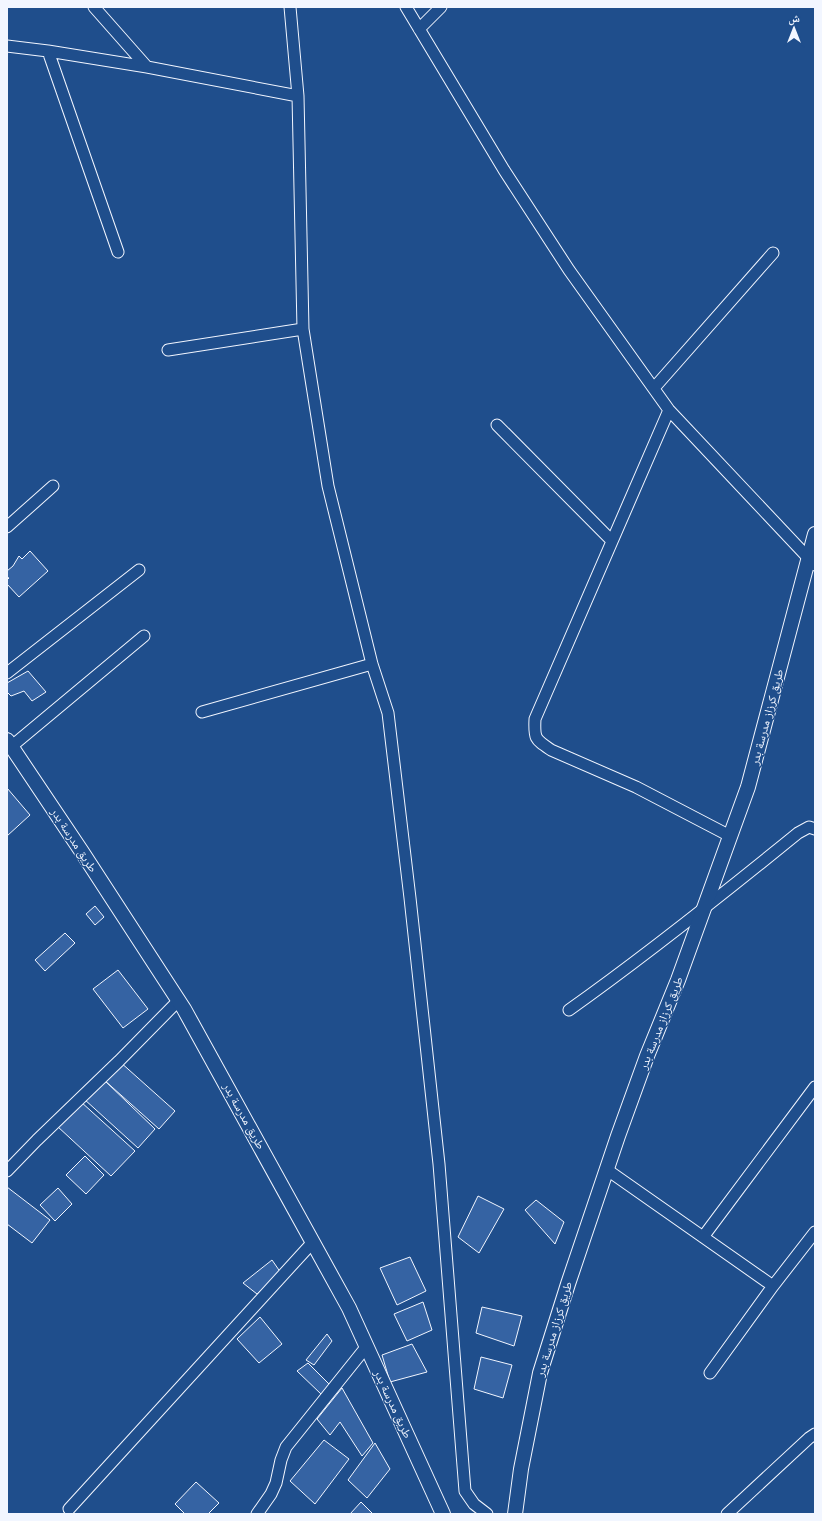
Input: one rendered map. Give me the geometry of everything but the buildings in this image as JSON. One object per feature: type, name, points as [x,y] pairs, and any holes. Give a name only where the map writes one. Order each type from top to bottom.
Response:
[{"type":"street","points":[[94,7],[147,67]]},
{"type":"street","points":[[290,7],[298,96],[303,329],[328,486],[372,664],[388,713],[439,1164],[465,1491],[474,1504],[487,1514]]},
{"type":"street","points":[[406,7],[504,170],[569,270],[669,410],[812,562]]},
{"type":"street","points":[[419,29],[441,7]]},
{"type":"street","points":[[7,46],[147,67],[298,96]]},
{"type":"street","points":[[48,51],[118,252]]},
{"type":"street","points":[[654,388],[773,253]]},
{"type":"street","points":[[168,350],[303,329]]},
{"type":"street","points":[[669,410],[535,720],[534,734],[539,741],[551,750],[636,787],[730,836]]},
{"type":"street","points":[[497,425],[612,541]]},
{"type":"street","points":[[7,527],[54,486]]},
{"type":"street","name":"طريق كرزاز مدرسة بدر","points":[[515,1514],[521,1469],[540,1373],[606,1169],[647,1056],[678,980],[748,787],[812,562],[815,534]]},
{"type":"street","points":[[7,673],[140,570]]},
{"type":"street","points":[[9,743],[144,636]]},
{"type":"street","points":[[202,712],[372,664]]},
{"type":"street","name":"طريق مدرسة بدر","points":[[9,743],[179,1000],[349,1308],[444,1514]]},
{"type":"street","points":[[569,1010],[625,971],[704,910],[798,833],[809,828],[815,829]]},
{"type":"street","points":[[7,1172],[37,1140],[119,1061],[179,1000]]},
{"type":"street","points":[[703,1237],[815,1087]]},
{"type":"street","points":[[606,1169],[774,1286]]},
{"type":"street","points":[[710,1373],[815,1232]]},
{"type":"street","points":[[70,1509],[313,1242]]},
{"type":"street","points":[[257,1514],[271,1494],[276,1483],[281,1460],[286,1447],[367,1346]]},
{"type":"street","points":[[727,1514],[815,1434]]}]
